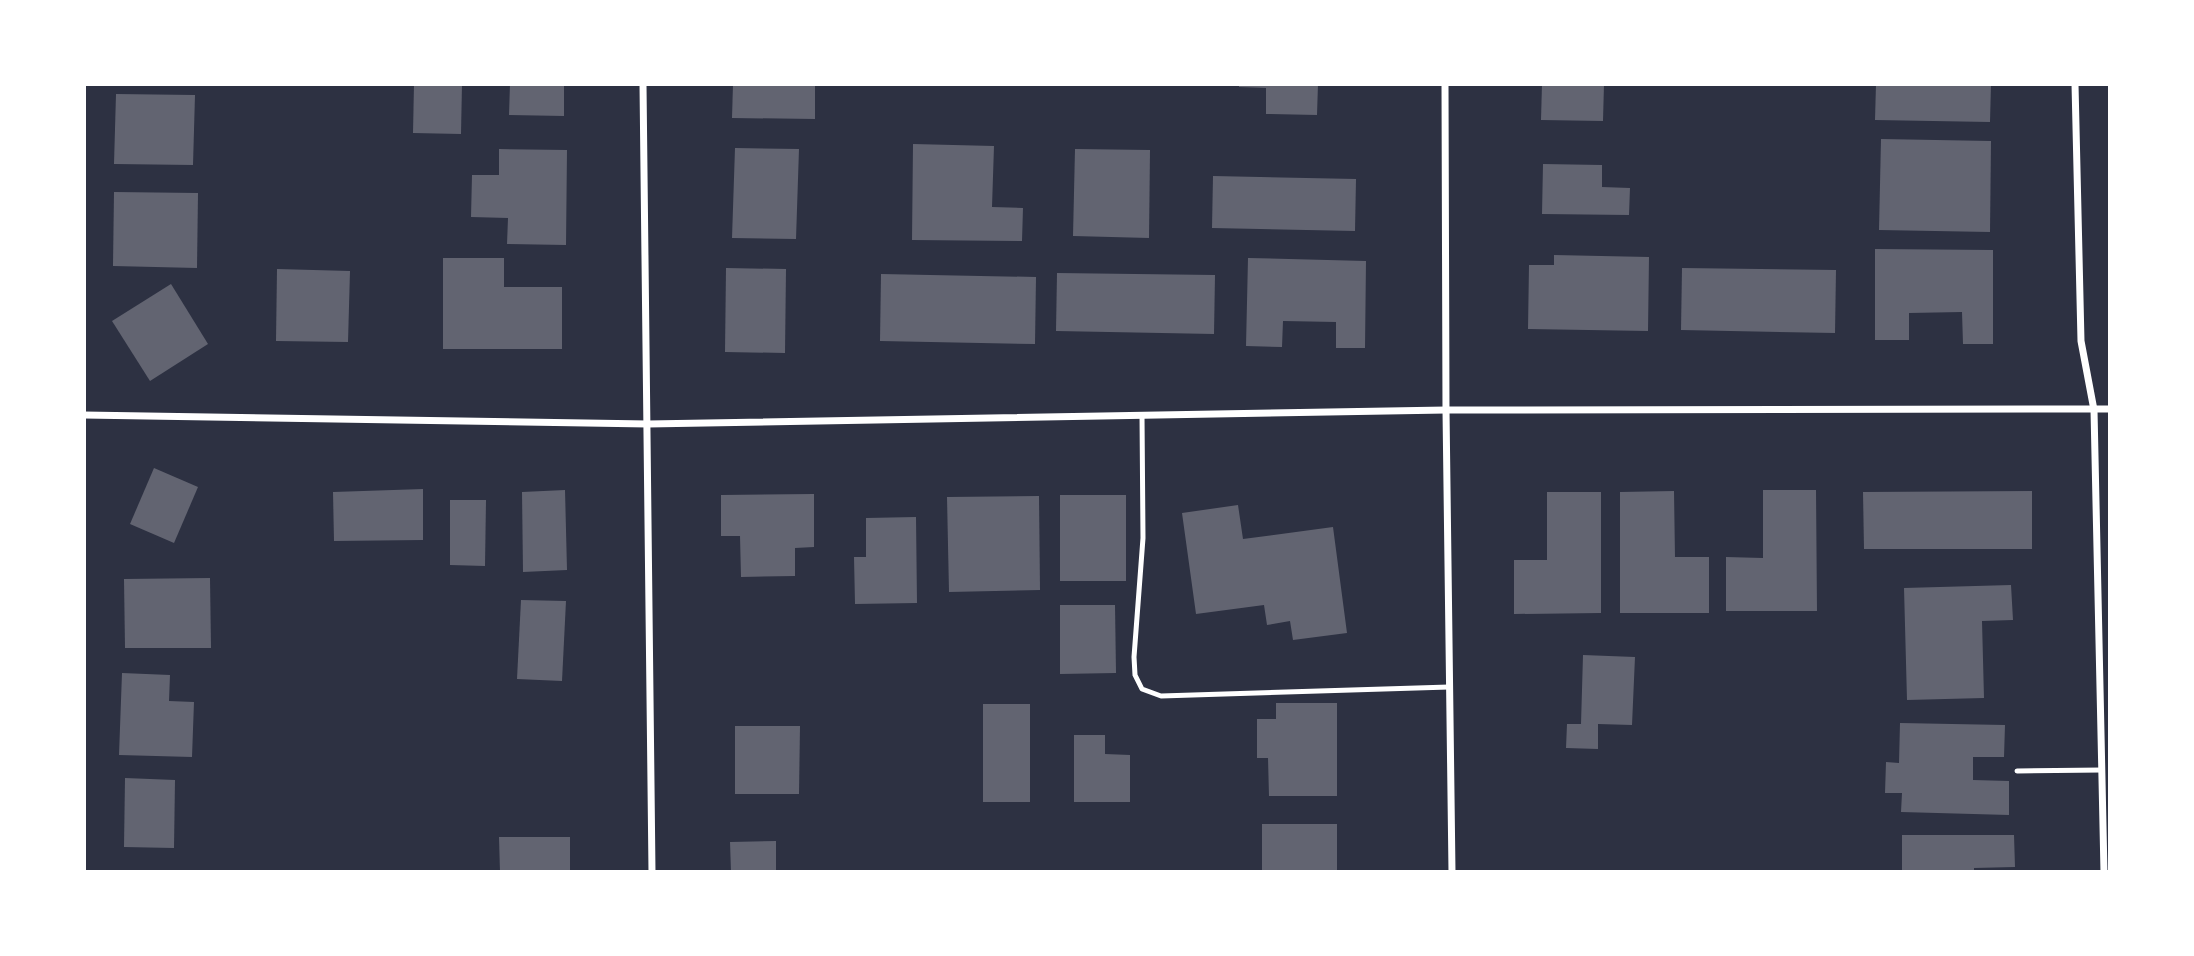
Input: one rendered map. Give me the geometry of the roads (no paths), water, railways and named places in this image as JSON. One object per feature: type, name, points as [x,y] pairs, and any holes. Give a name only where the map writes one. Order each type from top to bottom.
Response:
[{"type":"street","points":[[643,84],[652,872]]},
{"type":"street","points":[[1445,84],[1452,872]]},
{"type":"street","points":[[2075,84],[2081,341],[2094,410],[2104,872]]},
{"type":"street","points":[[84,415],[648,424],[1446,410],[2110,409]]},
{"type":"lane","points":[[1142,415],[1143,538],[1134,657],[1135,675],[1142,689],[1161,696],[1450,687]]},
{"type":"lane","points":[[2017,771],[2102,769]]}]
